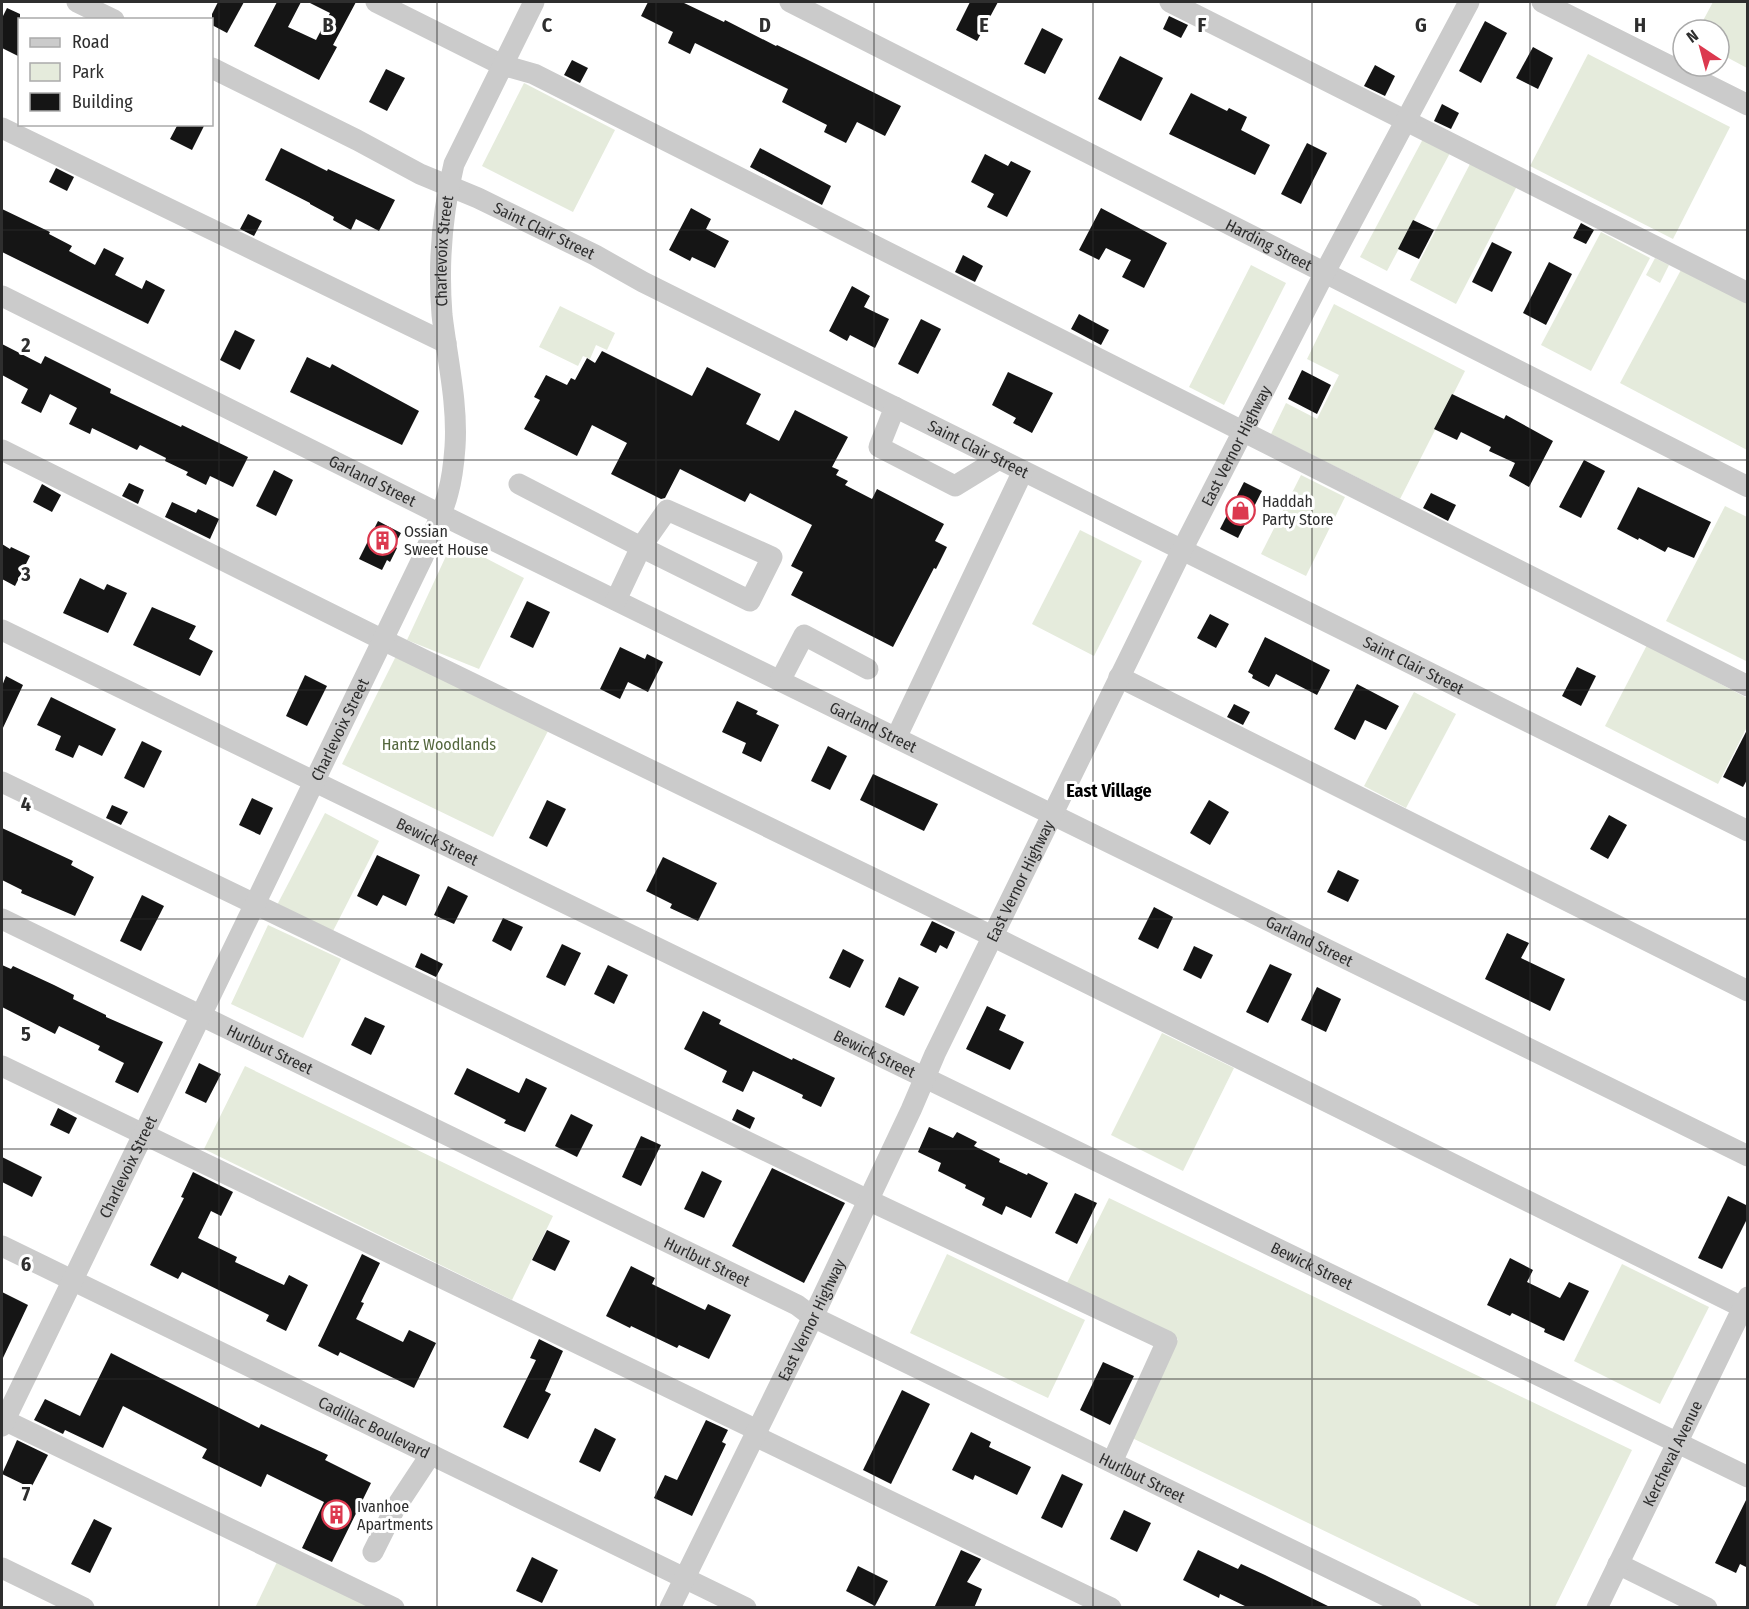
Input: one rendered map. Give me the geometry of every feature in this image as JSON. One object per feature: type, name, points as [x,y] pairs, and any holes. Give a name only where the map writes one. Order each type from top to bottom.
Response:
[{"type":"street","points":[[77,2],[110,18]]},
{"type":"street","points":[[376,2],[502,66],[534,74],[1242,433],[1748,686]]},
{"type":"street","name":"Charlevoix Street","points":[[2,1422],[314,782],[423,556],[440,514],[448,492],[455,446],[453,400],[440,269],[442,227],[448,186],[454,164],[534,2]]},
{"type":"street","name":"Harding Street","points":[[790,2],[1748,487]]},
{"type":"street","points":[[1170,2],[1748,293]]},
{"type":"street","name":"East Vernor Highway","points":[[670,1608],[813,1317],[992,936],[1182,550],[1325,272],[1469,2]]},
{"type":"street","points":[[1542,2],[1748,105]]},
{"type":"street","name":"Saint Clair Street","points":[[213,68],[420,174],[595,255],[643,282],[1748,831]]},
{"type":"street","points":[[2,129],[446,343]]},
{"type":"street","name":"Garland Street","points":[[2,296],[440,514],[1748,1156]]},
{"type":"street","points":[[895,407],[879,447],[955,486],[999,459]]},
{"type":"street","points":[[2,450],[382,640],[1746,1305]]},
{"type":"street","points":[[896,738],[1023,471]]},
{"type":"street","points":[[519,484],[641,547],[750,601],[772,557],[668,510],[641,547],[616,600]]},
{"type":"street","name":"Bewick Street","points":[[2,630],[1748,1477]]},
{"type":"street","points":[[780,681],[804,635],[868,669]]},
{"type":"street","points":[[1119,677],[1748,991]]},
{"type":"street","points":[[2,782],[868,1200],[1167,1341],[1112,1462]]},
{"type":"street","name":"Hurlbut Street","points":[[2,919],[797,1305],[813,1317],[1411,1608]]},
{"type":"street","points":[[2,1066],[1111,1608]]},
{"type":"street","name":"Cadillac Boulevard","points":[[2,1246],[747,1608]]},
{"type":"street","name":"Kercheval Avenue","points":[[1597,1608],[1746,1305]]},
{"type":"street","points":[[2,1422],[394,1608]]},
{"type":"street","points":[[374,1552],[394,1509],[431,1454]]},
{"type":"street","points":[[1618,1564],[1707,1608]]},
{"type":"street","points":[[2,1568],[84,1608]]},
{"type":"green space","points":[[1713,2],[1747,2],[1747,68],[1731,59],[1731,18],[1704,18]]},
{"type":"green space","points":[[1588,54],[1730,127],[1673,239],[1530,166]]},
{"type":"green space","points":[[524,83],[615,130],[573,212],[482,166]]},
{"type":"green space","points":[[1423,139],[1450,153],[1387,271],[1360,257]]},
{"type":"green space","points":[[1471,162],[1517,186],[1456,304],[1410,280]]},
{"type":"green space","points":[[1601,232],[1650,258],[1591,371],[1541,345]]},
{"type":"green space","points":[[1655,258],[1669,265],[1660,283],[1646,275]]},
{"type":"green space","points":[[1251,265],[1286,283],[1224,405],[1189,387]]},
{"type":"green space","points":[[1682,268],[1747,303],[1747,450],[1620,383]]},
{"type":"green space","points":[[1334,304],[1465,371],[1400,499],[1271,434],[1286,403],[1317,419],[1339,375],[1307,359]]},
{"type":"green space","points":[[560,306],[615,333],[607,350],[596,345],[590,359],[583,356],[578,366],[539,347]]},
{"type":"green space","points":[[1301,475],[1345,497],[1306,576],[1261,554]]},
{"type":"green space","points":[[1725,506],[1747,517],[1748,658],[1746,661],[1666,621]]},
{"type":"green space","points":[[1080,530],[1142,561],[1094,656],[1032,624]]},
{"type":"green space","points":[[453,541],[524,578],[479,669],[407,640]]},
{"type":"green space","points":[[1647,645],[1747,698],[1747,727],[1718,784],[1605,726]]},
{"type":"green space","name":"Hantz Woodlands","points":[[396,656],[548,731],[493,837],[342,764]]},
{"type":"green space","points":[[1414,692],[1456,714],[1406,808],[1364,786]]},
{"type":"green space","points":[[325,813],[379,841],[331,935],[276,907]]},
{"type":"green space","points":[[268,925],[341,959],[303,1038],[231,1004]]},
{"type":"green space","points":[[1162,1033],[1234,1068],[1183,1171],[1111,1135]]},
{"type":"green space","points":[[245,1066],[553,1216],[512,1300],[204,1149]]},
{"type":"green space","points":[[1109,1198],[1632,1450],[1555,1607],[1482,1607],[1130,1437],[1178,1339],[1066,1285]]},
{"type":"green space","points":[[947,1254],[1085,1320],[1048,1398],[910,1333]]},
{"type":"green space","points":[[1622,1264],[1709,1307],[1660,1404],[1574,1361]]},
{"type":"green space","points":[[277,1562],[373,1608],[255,1608]]},
{"type":"building","points":[[218,2],[244,2],[227,33],[213,26],[212,14]]},
{"type":"building","points":[[277,2],[301,2],[288,27],[316,40],[330,13],[308,2],[356,2],[333,45],[337,47],[319,80],[254,46]]},
{"type":"building","points":[[648,2],[682,2],[724,22],[725,20],[901,106],[885,136],[857,122],[846,143],[824,132],[827,125],[782,102],[788,89],[695,43],[690,54],[668,43],[673,32],[641,16]]},
{"type":"building","points":[[970,2],[998,2],[977,41],[956,30]]},
{"type":"building","points":[[7,8],[20,14],[18,18],[18,56],[2,48],[2,18]]},
{"type":"building","points":[[1169,16],[1188,25],[1181,38],[1163,29]]},
{"type":"building","points":[[1485,21],[1507,33],[1481,83],[1459,71]]},
{"type":"building","points":[[1042,28],[1063,39],[1045,74],[1024,64]]},
{"type":"building","points":[[1533,47],[1553,58],[1538,89],[1516,78]]},
{"type":"building","points":[[1120,56],[1163,78],[1141,121],[1098,99]]},
{"type":"building","points":[[572,60],[588,68],[580,83],[564,75]]},
{"type":"building","points":[[1375,65],[1395,76],[1385,96],[1364,86]]},
{"type":"building","points":[[386,69],[405,78],[387,111],[369,102]]},
{"type":"building","points":[[1191,93],[1227,111],[1229,108],[1247,117],[1241,130],[1270,145],[1255,175],[1169,134]]},
{"type":"building","points":[[1442,104],[1459,113],[1451,129],[1434,121]]},
{"type":"building","points":[[177,126],[204,126],[192,150],[170,139]]},
{"type":"building","points":[[1307,143],[1327,153],[1301,204],[1281,194]]},
{"type":"building","points":[[281,148],[327,171],[328,169],[395,200],[379,231],[356,219],[351,230],[310,203],[265,180]]},
{"type":"building","points":[[760,148],[831,186],[822,205],[750,167]]},
{"type":"building","points":[[985,154],[1008,166],[1011,161],[1031,171],[1007,217],[987,207],[994,194],[971,182]]},
{"type":"building","points":[[56,168],[74,177],[67,191],[49,182]]},
{"type":"building","points":[[691,208],[711,219],[706,229],[729,241],[715,268],[692,257],[690,261],[669,250]]},
{"type":"building","points":[[1101,208],[1167,243],[1144,288],[1122,277],[1131,260],[1106,248],[1099,260],[1079,250]]},
{"type":"building","points":[[2,209],[50,232],[49,234],[72,246],[69,251],[95,265],[104,248],[124,258],[115,275],[142,289],[146,280],[165,290],[148,324],[2,252]]},
{"type":"building","points":[[248,214],[262,221],[254,236],[240,229]]},
{"type":"building","points":[[1413,220],[1434,230],[1419,259],[1398,249]]},
{"type":"building","points":[[1581,223],[1594,230],[1586,244],[1573,238]]},
{"type":"building","points":[[1492,242],[1512,252],[1492,292],[1472,282]]},
{"type":"building","points":[[963,255],[983,266],[975,282],[955,272]]},
{"type":"building","points":[[1549,262],[1572,274],[1546,325],[1523,313]]},
{"type":"building","points":[[852,286],[870,296],[864,307],[889,319],[875,348],[850,335],[847,341],[829,331]]},
{"type":"building","points":[[1079,314],[1109,330],[1101,345],[1071,329]]},
{"type":"building","points":[[921,319],[941,329],[918,374],[898,364]]},
{"type":"building","points":[[235,330],[255,340],[240,370],[220,360]]},
{"type":"building","points":[[2,344],[41,364],[45,356],[111,389],[110,393],[248,457],[233,487],[210,476],[206,485],[186,475],[188,472],[165,461],[166,458],[140,445],[137,450],[92,428],[90,434],[69,424],[77,408],[50,394],[41,413],[21,403],[28,389],[2,375]]},
{"type":"building","points":[[602,351],[692,396],[707,367],[761,394],[746,424],[779,441],[795,410],[848,437],[832,467],[839,470],[836,475],[848,481],[845,485],[872,499],[877,489],[944,524],[935,541],[947,547],[893,647],[791,595],[803,572],[791,566],[812,525],[750,493],[745,502],[680,469],[665,498],[661,499],[611,474],[627,443],[592,425],[577,456],[524,429],[540,400],[534,397],[546,375],[567,385],[571,378],[575,380],[587,358],[595,363]]},
{"type":"building","points":[[307,357],[330,368],[332,364],[419,411],[402,445],[290,392]]},
{"type":"building","points":[[1302,370],[1331,385],[1317,414],[1288,399]]},
{"type":"building","points":[[1008,372],[1053,393],[1032,433],[1013,423],[1016,418],[992,405]]},
{"type":"building","points":[[1452,394],[1504,419],[1506,415],[1553,441],[1529,487],[1509,476],[1515,463],[1489,451],[1491,447],[1461,432],[1457,440],[1434,429]]},
{"type":"building","points":[[1584,460],[1605,471],[1581,518],[1559,507]]},
{"type":"building","points":[[274,470],[293,480],[276,516],[256,506]]},
{"type":"building","name":"Haddah Party Store","points":[[1244,482],[1262,491],[1238,538],[1220,529]]},
{"type":"building","points":[[129,483],[144,490],[138,504],[122,496]]},
{"type":"building","points":[[42,484],[61,495],[52,512],[33,502]]},
{"type":"building","points":[[1638,487],[1711,522],[1694,558],[1668,547],[1665,552],[1617,529]]},
{"type":"building","points":[[1431,493],[1456,505],[1448,521],[1423,508]]},
{"type":"building","points":[[172,502],[196,513],[198,509],[219,519],[210,539],[165,517]]},
{"type":"building","name":"Ossian Sweet House","points":[[378,521],[401,533],[394,546],[397,548],[390,562],[387,560],[382,570],[359,559]]},
{"type":"building","points":[[2,544],[30,556],[15,586],[2,579]]},
{"type":"building","points":[[80,578],[104,590],[107,584],[127,593],[108,633],[63,613]]},
{"type":"building","points":[[527,601],[550,612],[533,648],[510,637]]},
{"type":"building","points":[[152,607],[196,626],[189,639],[213,651],[200,676],[133,645]]},
{"type":"building","points":[[1210,614],[1229,624],[1216,648],[1197,638]]},
{"type":"building","points":[[1265,637],[1330,670],[1317,695],[1276,674],[1269,687],[1252,678],[1253,675],[1248,672]]},
{"type":"building","points":[[620,647],[645,659],[647,654],[663,662],[648,692],[628,682],[620,699],[600,689]]},
{"type":"building","points":[[1577,667],[1596,676],[1581,706],[1562,696]]},
{"type":"building","points":[[305,675],[327,686],[307,726],[286,716]]},
{"type":"building","points":[[6,676],[23,685],[2,730],[2,686]]},
{"type":"building","points":[[1357,684],[1399,706],[1386,730],[1365,720],[1355,740],[1334,729]]},
{"type":"building","points":[[51,697],[116,729],[102,756],[79,745],[73,758],[55,750],[61,736],[37,725]]},
{"type":"building","points":[[737,701],[758,711],[756,714],[779,725],[761,762],[742,753],[746,743],[722,732]]},
{"type":"building","points":[[1234,704],[1250,712],[1243,725],[1227,717]]},
{"type":"building","points":[[1748,728],[1748,778],[1743,787],[1723,777]]},
{"type":"building","points":[[142,741],[162,751],[144,788],[124,778]]},
{"type":"building","points":[[828,746],[847,756],[830,790],[811,781]]},
{"type":"building","points":[[873,774],[938,804],[924,831],[860,800]]},
{"type":"building","points":[[252,798],[273,808],[260,835],[239,825]]},
{"type":"building","points":[[547,800],[566,809],[547,847],[529,838]]},
{"type":"building","points":[[1209,800],[1229,812],[1210,845],[1190,833]]},
{"type":"building","points":[[112,805],[128,812],[121,825],[106,818]]},
{"type":"building","points":[[1609,815],[1627,825],[1608,859],[1590,849]]},
{"type":"building","points":[[2,828],[73,861],[71,865],[94,877],[75,916],[21,893],[22,890],[2,880]]},
{"type":"building","points":[[377,855],[420,875],[406,906],[383,895],[377,906],[357,896]]},
{"type":"building","points":[[663,857],[717,883],[698,921],[670,908],[672,904],[646,891]]},
{"type":"building","points":[[1338,870],[1359,880],[1348,902],[1327,892]]},
{"type":"building","points":[[448,886],[468,896],[454,924],[434,915]]},
{"type":"building","points":[[142,895],[164,906],[141,951],[120,941]]},
{"type":"building","points":[[1154,907],[1173,917],[1158,949],[1138,939]]},
{"type":"building","points":[[503,918],[523,927],[511,951],[492,941]]},
{"type":"building","points":[[932,921],[955,932],[947,949],[940,945],[936,953],[920,945]]},
{"type":"building","points":[[1507,933],[1529,943],[1521,958],[1565,979],[1550,1011],[1485,979]]},
{"type":"building","points":[[562,944],[581,953],[565,986],[546,977]]},
{"type":"building","points":[[1194,946],[1213,955],[1201,979],[1183,970]]},
{"type":"building","points":[[843,949],[864,960],[850,988],[829,978]]},
{"type":"building","points":[[421,953],[443,964],[436,977],[415,967]]},
{"type":"building","points":[[1270,964],[1292,974],[1268,1023],[1246,1012]]},
{"type":"building","points":[[2,965],[11,969],[13,966],[54,985],[74,995],[73,999],[106,1017],[163,1042],[138,1093],[115,1082],[124,1063],[98,1050],[100,1046],[59,1026],[55,1034],[2,1007]]},
{"type":"building","points":[[608,965],[628,975],[614,1004],[594,994]]},
{"type":"building","points":[[899,977],[919,987],[904,1016],[885,1007]]},
{"type":"building","points":[[1317,987],[1341,999],[1326,1032],[1301,1020]]},
{"type":"building","points":[[987,1006],[1006,1015],[999,1030],[1024,1042],[1010,1070],[966,1049]]},
{"type":"building","points":[[703,1011],[721,1020],[719,1024],[792,1060],[793,1058],[835,1078],[821,1107],[802,1098],[803,1095],[753,1071],[743,1092],[722,1082],[727,1071],[684,1049]]},
{"type":"building","points":[[365,1017],[385,1026],[371,1055],[351,1045]]},
{"type":"building","points":[[199,1063],[221,1074],[206,1103],[185,1093]]},
{"type":"building","points":[[467,1068],[519,1093],[526,1078],[547,1088],[525,1132],[504,1123],[506,1120],[454,1094]]},
{"type":"building","points":[[58,1108],[77,1118],[69,1134],[50,1125]]},
{"type":"building","points":[[737,1109],[755,1118],[750,1129],[732,1120]]},
{"type":"building","points":[[571,1114],[593,1125],[577,1157],[555,1146]]},
{"type":"building","points":[[929,1127],[953,1138],[957,1132],[977,1142],[974,1146],[1000,1159],[999,1162],[1048,1183],[1031,1218],[1006,1206],[1002,1215],[982,1205],[985,1198],[965,1188],[966,1185],[938,1171],[941,1163],[918,1152]]},
{"type":"building","points":[[641,1136],[661,1145],[641,1186],[622,1177]]},
{"type":"building","points":[[2,1157],[42,1177],[32,1197],[2,1182]]},
{"type":"building","points":[[772,1168],[845,1203],[804,1283],[732,1246]]},
{"type":"building","points":[[702,1171],[722,1181],[704,1218],[684,1209]]},
{"type":"building","points":[[193,1172],[233,1192],[221,1216],[211,1211],[198,1238],[237,1257],[235,1262],[284,1285],[289,1275],[308,1285],[286,1331],[266,1321],[269,1315],[182,1272],[178,1279],[150,1265],[184,1198],[181,1197]]},
{"type":"building","points":[[1075,1193],[1097,1203],[1077,1244],[1055,1233]]},
{"type":"building","points":[[1728,1196],[1748,1206],[1748,1217],[1722,1269],[1698,1258]]},
{"type":"building","points":[[547,1230],[570,1241],[555,1271],[532,1260]]},
{"type":"building","points":[[362,1254],[380,1263],[361,1302],[364,1303],[356,1319],[403,1342],[409,1330],[436,1343],[414,1388],[340,1352],[338,1356],[318,1346]]},
{"type":"building","points":[[1510,1258],[1533,1270],[1527,1282],[1560,1298],[1569,1282],[1589,1291],[1564,1341],[1512,1313],[1510,1316],[1487,1305]]},
{"type":"building","points":[[631,1266],[655,1278],[652,1284],[705,1310],[708,1304],[731,1315],[709,1359],[679,1345],[677,1348],[606,1316]]},
{"type":"building","points":[[2,1292],[28,1305],[2,1360]]},
{"type":"building","points":[[539,1339],[563,1351],[545,1391],[551,1394],[528,1439],[503,1427],[536,1360],[530,1358]]},
{"type":"building","points":[[111,1353],[259,1428],[261,1424],[328,1455],[325,1460],[371,1483],[332,1562],[302,1548],[324,1502],[267,1474],[261,1487],[202,1458],[207,1449],[123,1406],[103,1448],[65,1430],[63,1434],[34,1420],[45,1399],[80,1416]]},
{"type":"building","points":[[1103,1362],[1134,1376],[1110,1425],[1080,1410]]},
{"type":"building","points":[[902,1390],[930,1404],[891,1484],[863,1470]]},
{"type":"building","points":[[706,1420],[728,1430],[722,1442],[726,1444],[692,1516],[654,1498],[665,1475],[677,1480]]},
{"type":"building","points":[[595,1428],[616,1439],[600,1472],[579,1462]]},
{"type":"building","points":[[971,1432],[991,1442],[989,1447],[1031,1467],[1017,1495],[975,1475],[973,1480],[952,1470]]},
{"type":"building","points":[[17,1440],[48,1455],[31,1488],[2,1474]]},
{"type":"building","points":[[1062,1474],[1083,1484],[1062,1528],[1041,1518]]},
{"type":"building","points":[[1748,1496],[1748,1568],[1740,1564],[1736,1573],[1715,1563]]},
{"type":"building","points":[[1124,1510],[1151,1523],[1137,1552],[1110,1539]]},
{"type":"building","points":[[94,1519],[112,1528],[90,1573],[71,1564]]},
{"type":"building","points":[[961,1550],[981,1559],[967,1582],[982,1589],[974,1608],[934,1608]]},
{"type":"building","points":[[1198,1550],[1238,1569],[1241,1564],[1332,1608],[1249,1608],[1220,1594],[1219,1598],[1183,1580]]},
{"type":"building","points":[[532,1557],[558,1570],[542,1603],[516,1591]]},
{"type":"building","points":[[858,1566],[888,1581],[875,1606],[846,1591]]},
{"type":"place","name":"Haddah Party Store","points":[[1241,510]]},
{"type":"place","name":"Ossian Sweet House","points":[[383,540]]},
{"type":"place","name":"Ivanhoe Apartments","points":[[336,1515]]},
{"type":"district","name":"East Village","points":[[1109,791]]}]
